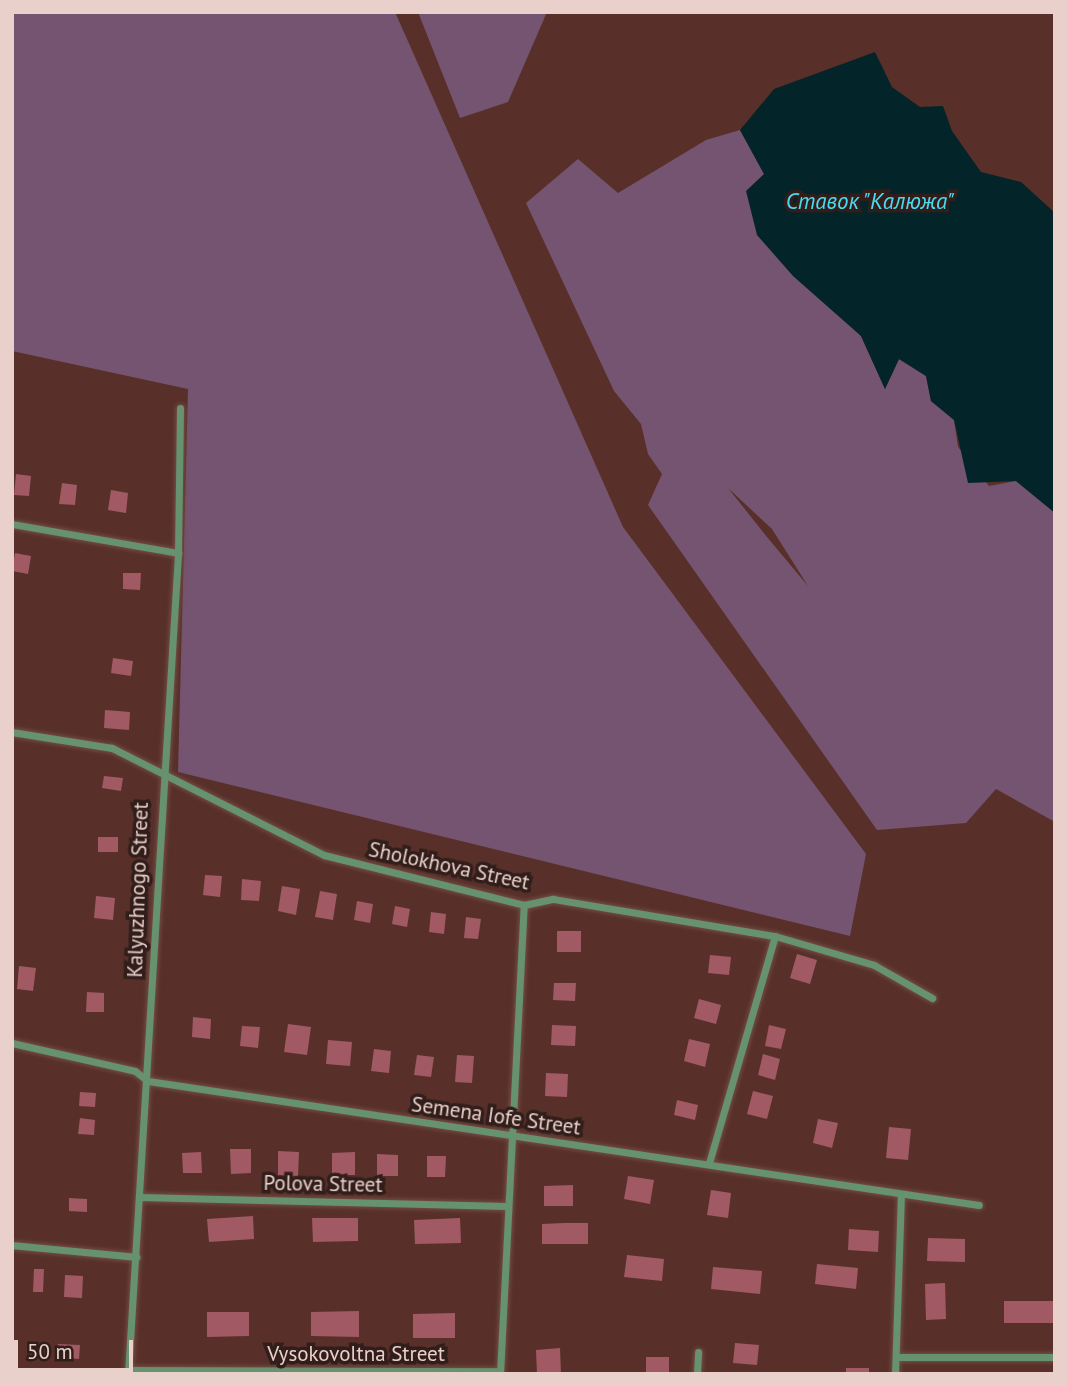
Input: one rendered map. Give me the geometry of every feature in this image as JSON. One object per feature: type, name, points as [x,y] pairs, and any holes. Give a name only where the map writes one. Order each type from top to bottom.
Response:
[{"type":"street","name":"Kalyuzhnogo Street","points":[[128,1372],[148,1081],[161,769],[178,553],[180,408]]},
{"type":"street","points":[[12,524],[178,553]]},
{"type":"street","name":"Sholokhova Street","points":[[12,732],[112,748],[161,769],[324,855],[524,905],[553,899],[775,936],[874,965],[932,998]]},
{"type":"street","points":[[500,1373],[508,1137],[524,905]]},
{"type":"street","points":[[709,1163],[775,936]]},
{"type":"street","name":"Semena Iofe Street","points":[[12,1043],[135,1071],[148,1081],[508,1137],[709,1163],[979,1205]]},
{"type":"street","points":[[895,1374],[901,1194]]},
{"type":"street","name":"Polova Street","points":[[140,1197],[506,1206]]},
{"type":"street","points":[[12,1245],[136,1257]]},
{"type":"street","points":[[697,1374],[698,1352]]},
{"type":"street","points":[[896,1357],[1055,1357]]},
{"type":"street","name":"Vysokovoltna Street","points":[[128,1372],[500,1373]]},
{"type":"shaded area","points":[[12,12],[395,12],[623,527],[866,854],[850,936],[178,772],[188,389],[12,351]]},
{"type":"shaded area","points":[[418,12],[547,12],[508,102],[460,118]]},
{"type":"shaded area","points":[[740,130],[764,174],[757,235],[861,336],[885,389],[899,359],[926,376],[931,401],[954,420],[958,447],[989,486],[1016,481],[1055,513],[1055,822],[996,789],[966,823],[877,830],[648,505],[662,474],[648,454],[641,424],[614,391],[526,203],[578,159],[618,193],[706,140]],"holes":[[[728,488],[772,529],[808,586]]]},
{"type":"water","name":"Ставок \"Калюжа\"","points":[[875,52],[892,87],[920,107],[943,106],[952,131],[981,172],[1021,182],[1055,213],[1055,513],[1016,481],[968,483],[954,420],[931,401],[926,376],[899,359],[885,389],[861,336],[793,276],[757,235],[746,191],[764,174],[740,130],[774,89]]},
{"type":"building","points":[[16,474],[31,476],[29,496],[14,495]]},
{"type":"building","points":[[62,483],[77,485],[75,505],[59,504]]},
{"type":"building","points":[[111,490],[128,493],[126,513],[108,510]]},
{"type":"building","points":[[15,553],[31,556],[28,574],[12,571]]},
{"type":"building","points":[[123,573],[141,573],[140,590],[123,589]]},
{"type":"building","points":[[113,658],[133,661],[131,676],[111,673]]},
{"type":"building","points":[[105,710],[130,712],[129,730],[104,728]]},
{"type":"building","points":[[104,776],[123,778],[121,791],[102,788]]},
{"type":"building","points":[[98,837],[118,837],[118,852],[98,852]]},
{"type":"building","points":[[205,875],[222,876],[220,897],[203,895]]},
{"type":"building","points":[[242,879],[261,881],[259,901],[241,900]]},
{"type":"building","points":[[282,886],[300,889],[296,915],[278,911]]},
{"type":"building","points":[[320,891],[337,894],[333,920],[315,917]]},
{"type":"building","points":[[96,896],[115,898],[113,920],[94,918]]},
{"type":"building","points":[[357,901],[373,904],[370,923],[354,920]]},
{"type":"building","points":[[395,906],[410,909],[407,927],[392,924]]},
{"type":"building","points":[[431,912],[446,914],[444,934],[429,932]]},
{"type":"building","points":[[466,917],[481,919],[478,939],[464,938]]},
{"type":"building","points":[[557,931],[581,931],[581,952],[557,952]]},
{"type":"building","points":[[797,954],[817,960],[810,984],[790,978]]},
{"type":"building","points":[[710,955],[731,957],[729,975],[708,973]]},
{"type":"building","points":[[19,966],[36,968],[33,991],[17,989]]},
{"type":"building","points":[[554,983],[576,983],[575,1001],[553,1000]]},
{"type":"building","points":[[87,992],[104,993],[104,1012],[86,1012]]},
{"type":"building","points":[[699,999],[721,1005],[716,1024],[694,1018]]},
{"type":"building","points":[[193,1017],[211,1019],[210,1039],[192,1037]]},
{"type":"building","points":[[288,1024],[311,1027],[307,1055],[284,1052]]},
{"type":"building","points":[[552,1025],[576,1026],[575,1046],[551,1045]]},
{"type":"building","points":[[769,1025],[786,1029],[781,1049],[765,1046]]},
{"type":"building","points":[[242,1026],[260,1027],[258,1048],[240,1046]]},
{"type":"building","points":[[689,1039],[710,1044],[705,1067],[684,1061]]},
{"type":"building","points":[[328,1040],[352,1042],[350,1066],[326,1064]]},
{"type":"building","points":[[374,1049],[391,1051],[389,1073],[371,1071]]},
{"type":"building","points":[[763,1054],[780,1059],[775,1080],[758,1075]]},
{"type":"building","points":[[417,1055],[434,1057],[431,1077],[414,1075]]},
{"type":"building","points":[[457,1055],[474,1056],[472,1083],[455,1082]]},
{"type":"building","points":[[546,1073],[568,1074],[567,1097],[545,1096]]},
{"type":"building","points":[[753,1091],[773,1096],[767,1119],[747,1114]]},
{"type":"building","points":[[80,1092],[96,1093],[95,1107],[79,1106]]},
{"type":"building","points":[[677,1100],[698,1105],[695,1120],[674,1115]]},
{"type":"building","points":[[80,1118],[95,1120],[94,1135],[78,1134]]},
{"type":"building","points":[[818,1119],[838,1123],[832,1148],[813,1143]]},
{"type":"building","points":[[889,1127],[911,1129],[908,1160],[886,1158]]},
{"type":"building","points":[[230,1149],[251,1149],[251,1173],[231,1174]]},
{"type":"building","points":[[278,1151],[299,1152],[298,1176],[278,1175]]},
{"type":"building","points":[[201,1152],[202,1173],[183,1173],[182,1153]]},
{"type":"building","points":[[355,1152],[355,1175],[332,1175],[332,1153]]},
{"type":"building","points":[[377,1154],[398,1155],[398,1176],[377,1176]]},
{"type":"building","points":[[427,1156],[446,1156],[445,1177],[427,1177]]},
{"type":"building","points":[[628,1176],[654,1180],[650,1204],[624,1199]]},
{"type":"building","points":[[573,1185],[573,1206],[544,1206],[544,1186]]},
{"type":"building","points":[[711,1190],[731,1193],[728,1218],[707,1215]]},
{"type":"building","points":[[69,1198],[87,1199],[87,1212],[69,1211]]},
{"type":"building","points":[[253,1216],[254,1239],[209,1242],[207,1219]]},
{"type":"building","points":[[312,1218],[358,1218],[358,1241],[313,1242]]},
{"type":"building","points":[[460,1218],[461,1243],[415,1244],[414,1220]]},
{"type":"building","points":[[588,1223],[588,1244],[542,1244],[542,1224]]},
{"type":"building","points":[[849,1229],[879,1231],[878,1252],[848,1250]]},
{"type":"building","points":[[928,1238],[965,1239],[965,1262],[927,1261]]},
{"type":"building","points":[[627,1255],[664,1259],[662,1281],[624,1277]]},
{"type":"building","points":[[817,1264],[858,1268],[856,1289],[815,1284]]},
{"type":"building","points":[[713,1267],[762,1271],[760,1294],[711,1289]]},
{"type":"building","points":[[34,1269],[44,1269],[43,1292],[33,1292]]},
{"type":"building","points":[[65,1275],[83,1276],[82,1298],[64,1297]]},
{"type":"building","points":[[945,1283],[946,1319],[926,1320],[925,1284]]},
{"type":"building","points":[[1004,1301],[1055,1301],[1055,1323],[1004,1323]]},
{"type":"building","points":[[359,1311],[359,1337],[311,1336],[311,1312]]},
{"type":"building","points":[[207,1312],[249,1312],[249,1336],[207,1337]]},
{"type":"building","points":[[455,1313],[455,1338],[413,1338],[413,1314]]},
{"type":"building","points":[[735,1343],[759,1345],[757,1365],[733,1363]]},
{"type":"building","points":[[58,1344],[80,1345],[79,1359],[57,1357]]},
{"type":"building","points":[[560,1348],[561,1374],[537,1374],[536,1350]]},
{"type":"building","points":[[646,1357],[669,1357],[669,1374],[646,1374]]},
{"type":"building","points":[[846,1368],[869,1368],[869,1374],[846,1374]]}]
